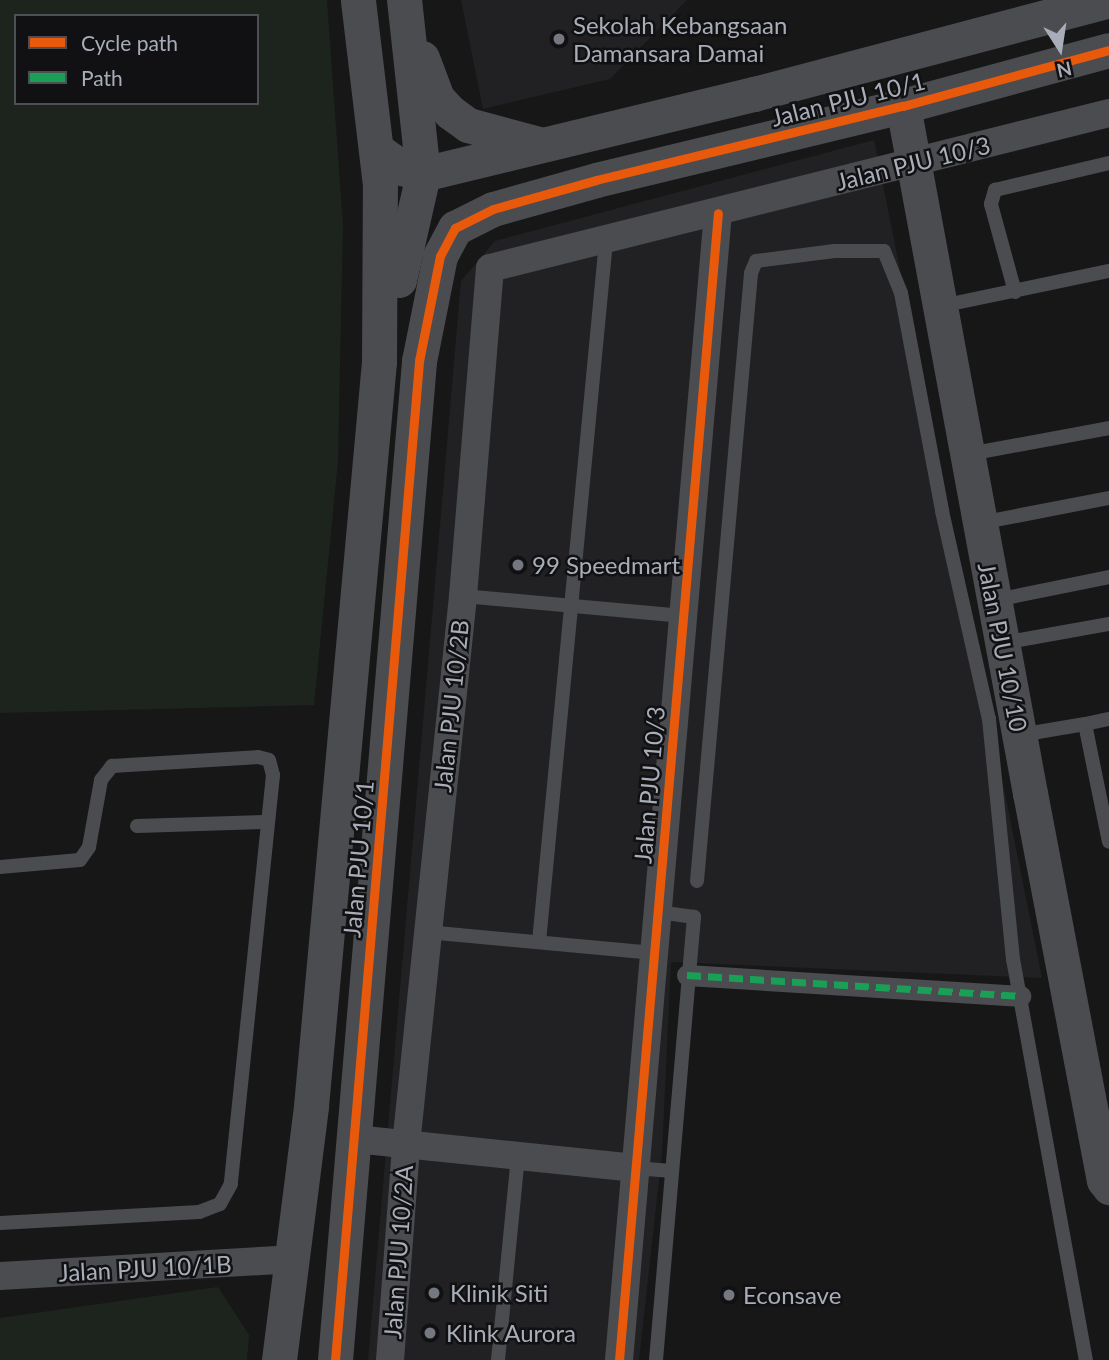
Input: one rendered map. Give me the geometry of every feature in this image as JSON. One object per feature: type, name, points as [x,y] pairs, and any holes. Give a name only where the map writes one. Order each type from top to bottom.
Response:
[{"type":"street","name":"Jalan PJU 10/1","points":[[279,1360],[311,1106],[379,362],[382,243],[377,150],[358,0]]},
{"type":"street","name":"Jalan PJU 10/1","points":[[423,174],[754,94],[1075,5],[1109,0]]},
{"type":"street","points":[[405,8],[437,98],[450,112],[468,125],[542,144]]},
{"type":"street","points":[[379,362],[398,312],[400,264],[423,174],[405,8]]},
{"type":"street","name":"Jalan PJU 10/1","points":[[335,1360],[419,361],[440,256],[456,228],[493,209],[596,180],[903,106],[1109,50]]},
{"type":"street","points":[[642,169],[664,139],[710,121],[754,94]]},
{"type":"street","name":"Jalan PJU 10/10","points":[[903,106],[1019,735],[1104,1180],[1109,1187]]},
{"type":"street","name":"Jalan PJU 10/3","points":[[491,268],[1109,113]]},
{"type":"street","points":[[377,150],[403,168],[423,174]]},
{"type":"street","name":"Jalan PJU 10/3","points":[[619,1360],[718,213]]},
{"type":"street","name":"Jalan PJU 10/2B","points":[[406,1145],[463,596],[491,268]]},
{"type":"street","points":[[687,975],[1020,996]]},
{"type":"street","points":[[355,1139],[636,1168]]},
{"type":"street","name":"Jalan PJU 10/2A","points":[[390,1360],[406,1145]]},
{"type":"street","name":"Jalan PJU 10/1B","points":[[0,1276],[290,1259]]},
{"type":"lane","points":[[1015,292],[991,204],[995,190],[1109,163]]},
{"type":"lane","points":[[539,942],[606,241]]},
{"type":"lane","points":[[697,881],[751,273],[756,261],[834,251],[884,251],[901,293],[942,512],[989,719],[1002,862],[1020,996],[1086,1360]]},
{"type":"lane","points":[[940,306],[1109,271]]},
{"type":"lane","points":[[967,454],[1109,428]]},
{"type":"lane","points":[[980,523],[1109,498]]},
{"type":"lane","points":[[994,601],[1109,577]]},
{"type":"lane","points":[[463,596],[683,616]]},
{"type":"lane","points":[[1002,643],[1109,624]]},
{"type":"lane","points":[[1019,735],[1109,719]]},
{"type":"lane","points":[[1085,724],[1109,842]]},
{"type":"lane","points":[[0,867],[80,860],[89,847],[103,774],[118,765],[258,757],[269,760],[273,775],[231,1184],[220,1204],[199,1212],[0,1223]]},
{"type":"lane","points":[[137,825],[267,822]]},
{"type":"lane","points":[[656,1360],[694,917],[657,912]]},
{"type":"lane","points":[[427,932],[654,953]]},
{"type":"lane","points":[[498,1360],[518,1156]]},
{"type":"lane","points":[[636,1168],[671,1171]]},
{"type":"shaded area","points":[[0,0],[327,0],[343,225],[338,461],[314,705],[0,713]]},
{"type":"shaded area","name":"Sekolah Kebangsaan Damansara Damai","points":[[461,0],[687,0],[610,79],[483,109]]},
{"type":"shaded area","points":[[874,140],[1042,978],[671,962],[662,1153],[639,1360],[368,1360],[461,281],[495,241]]},
{"type":"shaded area","points":[[218,1287],[249,1335],[247,1360],[0,1360],[0,1318]]},
{"type":"marked path","points":[[687,975],[1020,996]]},
{"type":"cycle path","points":[[335,1360],[419,361],[440,256],[455,228],[493,209],[596,180],[903,106],[1109,50]]},
{"type":"cycle path","points":[[619,1360],[718,213]]},
{"type":"place","name":"Sekolah Kebangsaan Damansara Damai","points":[[559,39]]},
{"type":"place","name":"99 Speedmart","points":[[518,565]]},
{"type":"place","name":"Klinik Siti","points":[[434,1293]]},
{"type":"place","name":"Econsave","points":[[729,1295]]},
{"type":"place","name":"Klink Aurora","points":[[430,1333]]}]
